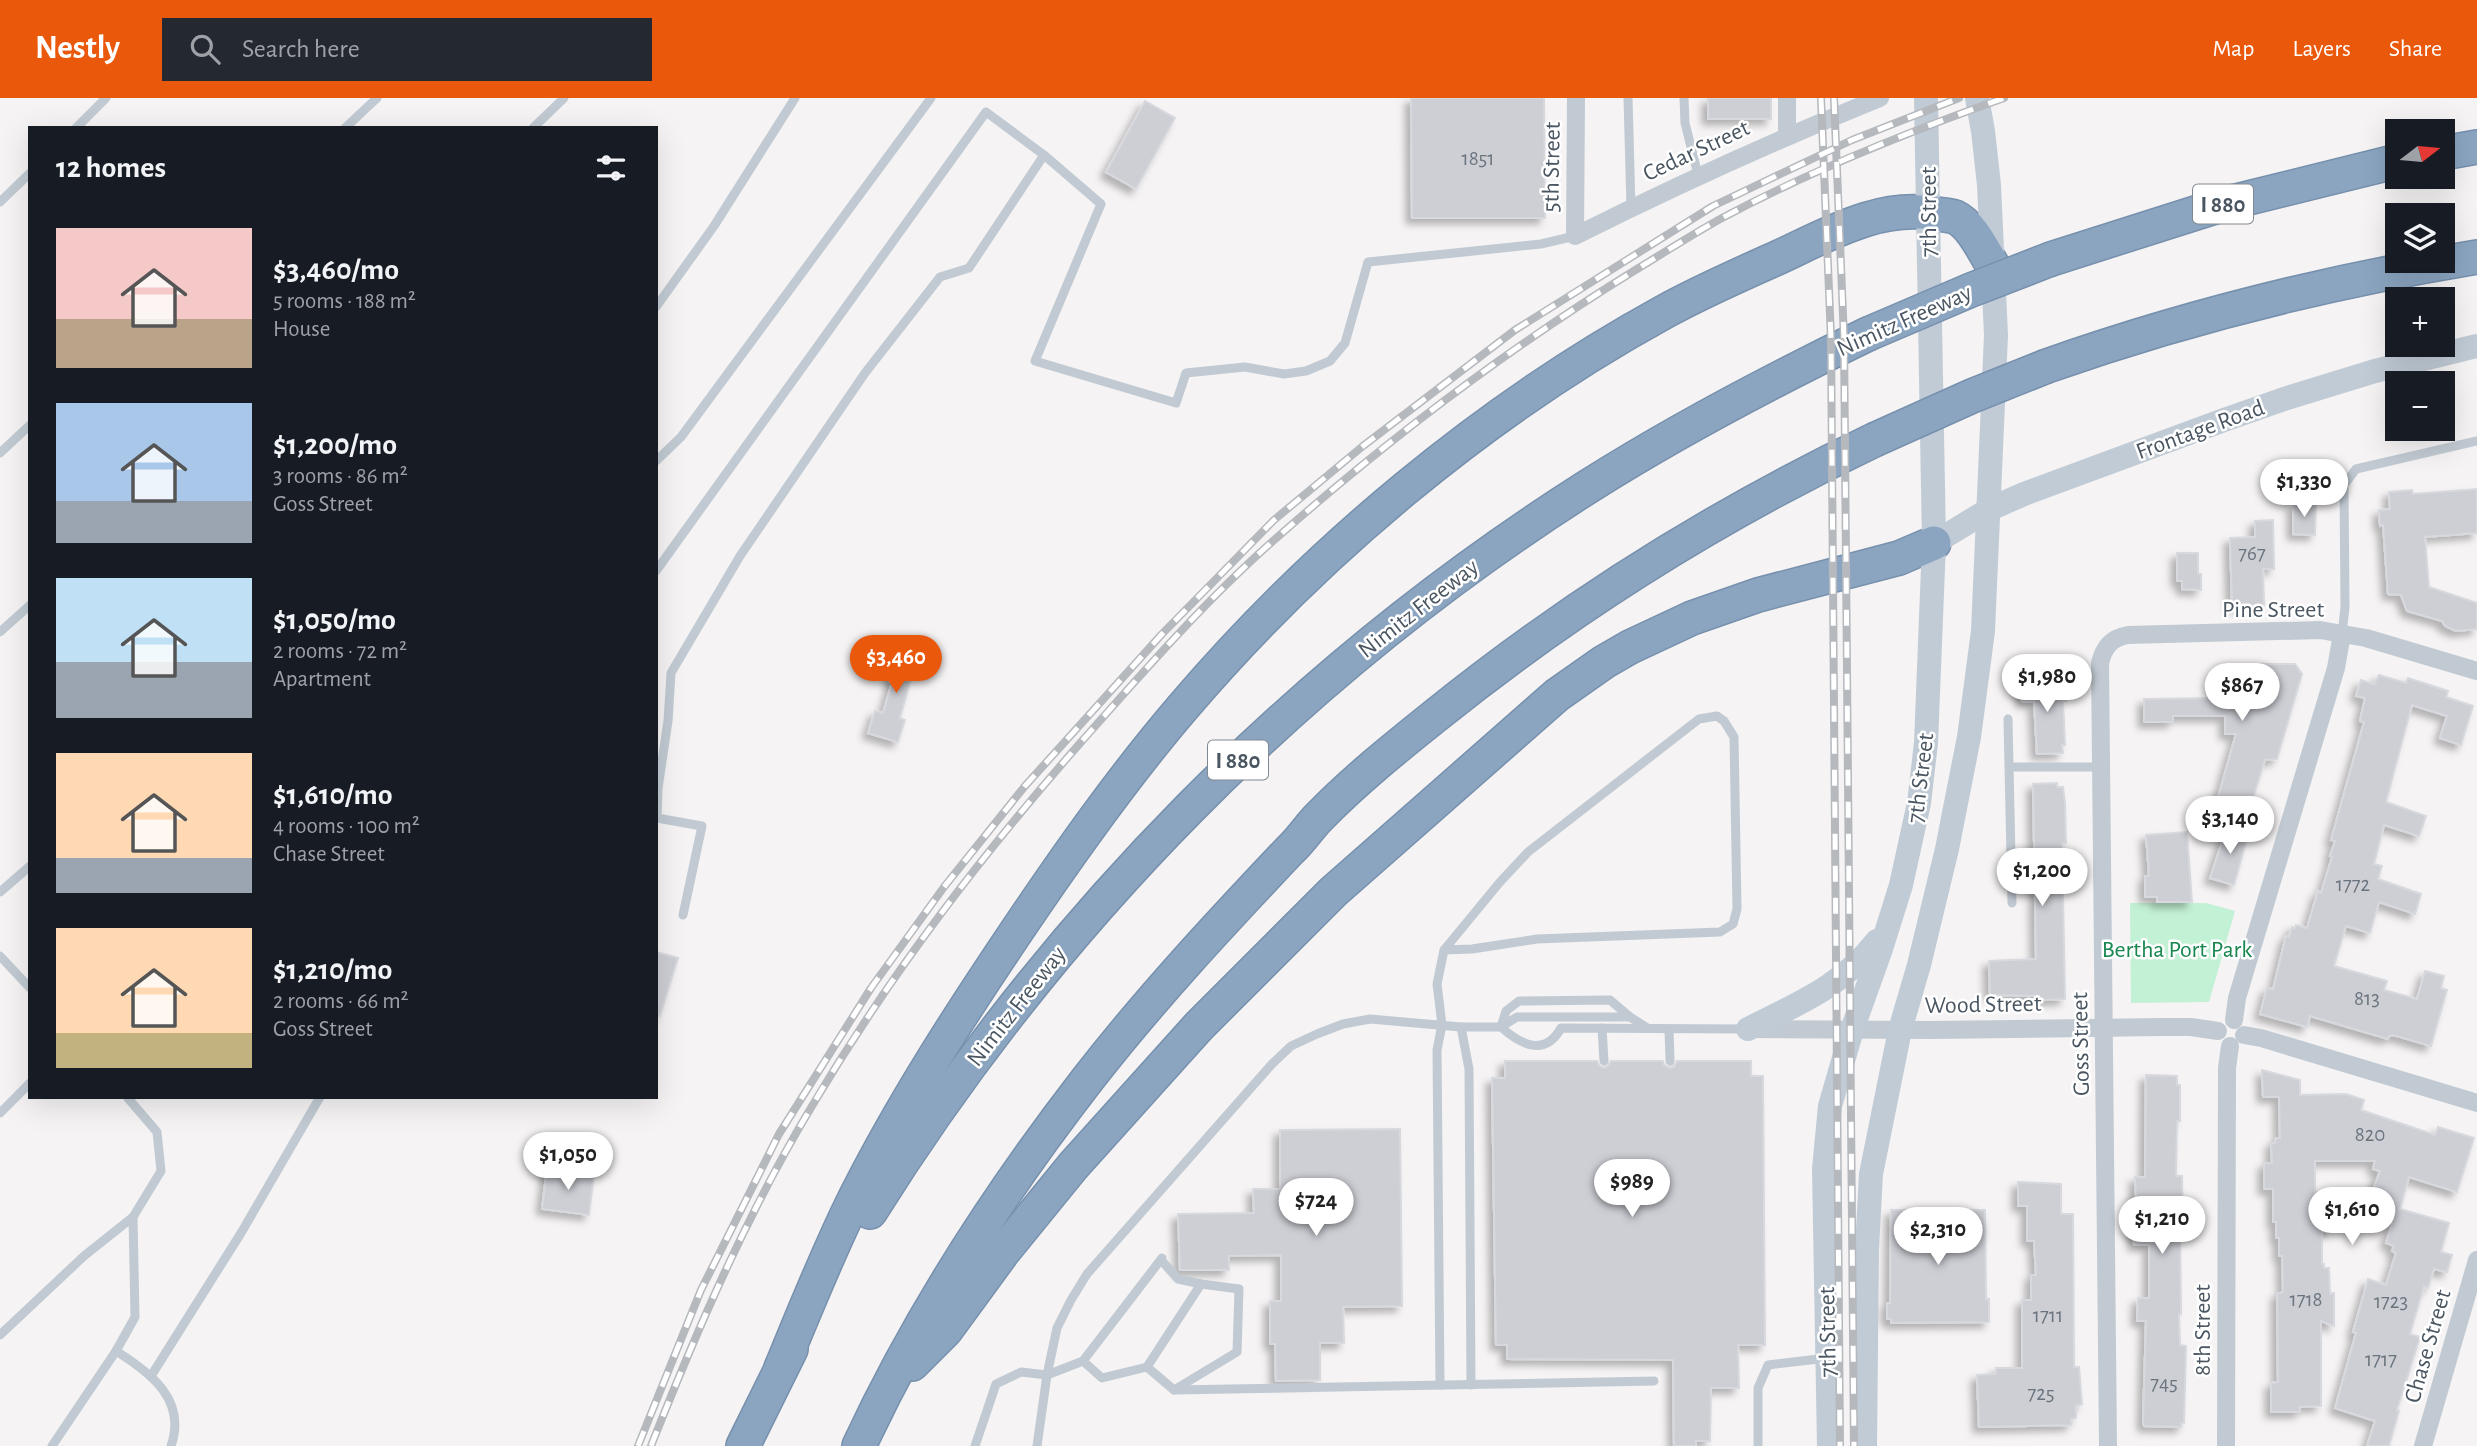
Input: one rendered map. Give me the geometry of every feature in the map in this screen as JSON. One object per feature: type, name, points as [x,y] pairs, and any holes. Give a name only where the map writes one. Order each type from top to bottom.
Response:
[{"type":"highway","points":[[2455,151],[2477,147]]},
{"type":"highway","name":"Nimitz Freeway","points":[[743,1446],[781,1368],[864,1222],[970,1063],[1025,992],[1104,899],[1173,825],[1236,762],[1371,643],[1478,561],[1626,463],[1724,406],[1868,334],[2051,259],[2224,204],[2385,164]]},
{"type":"highway","points":[[781,1368],[856,1196],[910,1097],[1045,888],[1186,702],[1280,603],[1355,533],[1447,456],[1531,395],[1629,332],[1701,293],[1846,226],[1890,214],[1927,212],[1958,218],[1975,237],[1993,266]]},
{"type":"highway","points":[[859,1446],[885,1390],[941,1288],[1059,1114],[1149,1002],[1214,929],[1293,848],[1317,818],[1418,730],[1560,622],[1711,525],[1789,482],[1874,440],[2047,366],[2139,336],[2226,312],[2361,279],[2477,257]]},
{"type":"highway","points":[[885,1390],[946,1330],[1044,1200],[1207,1018],[1333,892],[1548,701],[1604,662],[1681,623],[1758,596],[1899,558],[1934,543]]},
{"type":"main road","name":"7th Street","points":[[1829,1446],[1824,1170],[1830,1106],[1852,1030],[1888,927],[1912,840],[1926,743],[1934,543],[1926,98]]},
{"type":"main road","name":"7th Street","points":[[1866,1446],[1867,1248],[1871,1174],[1900,1030],[1944,862],[1969,737],[1983,631],[1996,335],[1989,185],[1977,98]]},
{"type":"main road","name":"Frontage Road","points":[[1934,543],[1990,509],[2024,494],[2274,402],[2375,371],[2477,346]]},
{"type":"main road","points":[[1748,1029],[1836,982],[1861,961],[1888,927]]},
{"type":"street","name":"5th Street","points":[[1575,236],[1576,98]]},
{"type":"street","points":[[1787,98],[1787,135]]},
{"type":"street","name":"Cedar Street","points":[[1575,236],[1698,175],[1787,135],[1880,98]]},
{"type":"street","name":"Pine Street","points":[[2109,643],[2128,635],[2320,630],[2366,638],[2477,671]]},
{"type":"street","name":"8th Street","points":[[2226,1446],[2227,1068],[2236,1034],[2237,998],[2336,668],[2342,634]]},
{"type":"street","name":"Goss Street","points":[[2108,1446],[2100,663],[2103,651],[2109,643]]},
{"type":"street","name":"Wood Street","points":[[1748,1029],[2191,1027],[2218,1031],[2222,1043],[2236,1034]]},
{"type":"street","points":[[2236,1034],[2261,1038],[2477,1103]]},
{"type":"street","name":"Chase Street","points":[[2423,1446],[2477,1260]]},
{"type":"lane","points":[[78,126],[106,98]]},
{"type":"lane","points":[[347,126],[377,98]]},
{"type":"lane","points":[[535,126],[564,98]]},
{"type":"lane","points":[[658,304],[714,226],[795,98]]},
{"type":"lane","points":[[658,459],[681,437],[931,98]]},
{"type":"lane","points":[[1628,98],[1631,208]]},
{"type":"lane","points":[[1684,98],[1685,123],[1698,175]]},
{"type":"lane","points":[[658,568],[986,112],[1044,155],[1101,204],[1035,361],[1176,403],[1186,373],[1245,367],[1284,374],[1306,371],[1330,361],[1345,343],[1368,262],[1541,244],[1575,236]]},
{"type":"lane","points":[[658,788],[668,721],[671,673],[740,556],[865,373],[940,277],[969,268],[1044,155]]},
{"type":"lane","points":[[0,202],[28,175]]},
{"type":"lane","points":[[0,453],[28,427]]},
{"type":"lane","points":[[2342,634],[2345,607],[2344,485],[2356,469],[2477,441]]},
{"type":"lane","points":[[0,632],[28,607]]},
{"type":"lane","points":[[1440,1385],[1437,1050],[1442,1025],[1437,984],[1444,950],[1528,852],[1699,719],[1717,716],[1724,721],[1734,737],[1737,909],[1733,924],[1720,932],[1537,939],[1472,949],[1444,950]]},
{"type":"lane","points":[[2008,719],[2012,903]]},
{"type":"lane","points":[[2010,767],[2101,767]]},
{"type":"lane","points":[[658,821],[702,826],[683,915]]},
{"type":"lane","points":[[0,892],[28,868]]},
{"type":"lane","points":[[0,956],[28,986]]},
{"type":"lane","points":[[1500,1027],[1506,1012],[1519,1001],[1610,1000],[1647,1028]]},
{"type":"lane","points":[[1037,1446],[1046,1375],[1057,1328],[1087,1273],[1272,1064],[1291,1046],[1343,1024],[1370,1019],[1461,1027],[1500,1027],[1517,1017],[1630,1017]]},
{"type":"lane","points":[[1461,1027],[1469,1069],[1471,1385]]},
{"type":"lane","points":[[1500,1027],[1515,1040],[1538,1046],[1550,1042],[1561,1028],[1748,1029]]},
{"type":"lane","points":[[1602,1028],[1604,1061]]},
{"type":"lane","points":[[1669,1029],[1670,1061]]},
{"type":"lane","points":[[0,1112],[28,1085]]},
{"type":"lane","points":[[0,1335],[84,1256],[133,1217],[161,1171],[158,1132],[129,1099]]},
{"type":"lane","points":[[151,1376],[241,1233],[319,1099]]},
{"type":"lane","points":[[52,1446],[116,1351],[135,1317],[133,1217]]},
{"type":"lane","points":[[975,1446],[996,1384],[1021,1372],[1046,1375],[1083,1361],[1162,1259],[1178,1279],[1238,1289],[1237,1352],[1174,1390]]},
{"type":"lane","points":[[1083,1361],[1102,1378],[1147,1367],[1201,1284]]},
{"type":"lane","points":[[116,1351],[151,1376],[172,1405],[176,1429],[171,1446]]},
{"type":"lane","points":[[1758,1446],[1758,1388],[1768,1365],[1828,1358]]},
{"type":"lane","points":[[1147,1367],[1174,1390],[1654,1381]]},
{"type":"green space","name":"Bertha Port Park","points":[[2130,903],[2206,903],[2235,911],[2209,1002],[2131,1003]]},
{"type":"building","points":[[1411,98],[1544,98],[1545,218],[1412,218]]},
{"type":"building","points":[[1708,98],[1771,98],[1771,119],[1708,119]]},
{"type":"building","points":[[1145,101],[1175,118],[1136,189],[1106,172]]},
{"type":"building","points":[[2477,489],[2477,533],[2425,537],[2429,587],[2477,603],[2477,629],[2456,631],[2445,626],[2442,621],[2407,611],[2401,595],[2388,594],[2383,525],[2380,526],[2379,510],[2390,509],[2389,492],[2412,490],[2413,494]]},
{"type":"building","points":[[2293,504],[2316,504],[2315,535],[2293,534]]},
{"type":"building","points":[[2273,520],[2274,569],[2263,569],[2264,605],[2232,606],[2230,538],[2255,537],[2255,521]]},
{"type":"building","points":[[2177,553],[2198,553],[2201,590],[2182,589],[2182,581],[2177,581]]},
{"type":"building","points":[[896,643],[919,650],[900,718],[905,720],[898,742],[868,733],[875,711],[883,713],[892,682],[889,682]]},
{"type":"building","points":[[2225,664],[2295,664],[2302,674],[2277,759],[2265,760],[2247,817],[2215,808],[2236,734],[2225,734],[2225,716],[2173,716],[2173,722],[2144,722],[2144,699],[2225,698]]},
{"type":"building","points":[[2379,675],[2406,683],[2408,678],[2448,691],[2446,697],[2473,706],[2461,745],[2440,738],[2447,716],[2412,705],[2386,802],[2426,816],[2419,836],[2384,825],[2374,864],[2382,866],[2378,879],[2421,894],[2415,914],[2379,902],[2370,933],[2346,926],[2334,966],[2387,981],[2384,990],[2417,999],[2425,971],[2444,976],[2441,988],[2447,990],[2431,1046],[2393,1035],[2388,1039],[2310,1016],[2307,1027],[2260,1014],[2267,988],[2273,989],[2286,936],[2289,937],[2292,927],[2295,928],[2296,925],[2307,928],[2318,891],[2321,893],[2332,857],[2330,856],[2335,841],[2331,840],[2364,722],[2360,721],[2365,698],[2356,696],[2361,680],[2374,684]]},
{"type":"building","points":[[2066,681],[2066,701],[2063,701],[2063,753],[2037,754],[2034,702],[2022,702],[2021,682]]},
{"type":"building","points":[[2057,783],[2057,787],[2063,787],[2065,803],[2066,843],[2062,843],[2065,999],[2037,1000],[2037,996],[1990,995],[1989,961],[2036,959],[2033,784]]},
{"type":"building","points":[[2250,828],[2234,885],[2210,878],[2226,830]]},
{"type":"building","points":[[2187,832],[2192,902],[2157,902],[2157,897],[2145,897],[2145,876],[2149,876],[2146,835]]},
{"type":"building","points":[[658,953],[678,958],[658,1016]]},
{"type":"building","points":[[1505,1061],[1597,1061],[1604,1068],[1611,1061],[1663,1061],[1664,1065],[1670,1068],[1674,1067],[1677,1061],[1751,1061],[1751,1076],[1763,1076],[1765,1345],[1738,1345],[1739,1388],[1711,1388],[1710,1441],[1696,1441],[1696,1446],[1674,1446],[1673,1360],[1507,1359],[1507,1345],[1496,1345],[1492,1078],[1505,1078]]},
{"type":"building","points":[[2262,1070],[2300,1080],[2300,1095],[2346,1094],[2364,1100],[2361,1110],[2435,1135],[2438,1127],[2474,1138],[2457,1192],[2409,1177],[2400,1209],[2449,1223],[2441,1252],[2452,1255],[2447,1272],[2434,1269],[2428,1288],[2424,1286],[2410,1334],[2420,1337],[2397,1410],[2399,1411],[2389,1446],[2367,1446],[2375,1421],[2335,1408],[2368,1279],[2386,1285],[2396,1253],[2392,1251],[2394,1246],[2386,1243],[2394,1218],[2366,1209],[2380,1171],[2373,1169],[2375,1161],[2315,1161],[2315,1192],[2338,1193],[2338,1213],[2332,1213],[2331,1232],[2322,1232],[2322,1264],[2324,1268],[2329,1268],[2330,1294],[2334,1293],[2334,1326],[2321,1321],[2321,1406],[2300,1407],[2300,1412],[2271,1412],[2271,1383],[2278,1382],[2277,1294],[2283,1292],[2282,1256],[2279,1256],[2276,1222],[2273,1222],[2273,1189],[2264,1189],[2264,1163],[2272,1163],[2271,1144],[2280,1138],[2279,1097],[2263,1097]]},
{"type":"building","points":[[2146,1075],[2177,1076],[2177,1085],[2180,1085],[2176,1176],[2182,1176],[2183,1224],[2180,1224],[2179,1314],[2180,1345],[2186,1346],[2184,1423],[2181,1423],[2181,1427],[2144,1426],[2143,1421],[2146,1321],[2137,1321],[2138,1298],[2149,1298],[2149,1245],[2134,1245],[2133,1199],[2136,1199],[2135,1177],[2145,1177]]},
{"type":"building","points":[[1400,1129],[1402,1306],[1343,1307],[1344,1343],[1320,1343],[1320,1380],[1276,1381],[1275,1344],[1270,1344],[1270,1301],[1281,1301],[1281,1255],[1229,1256],[1229,1270],[1180,1270],[1178,1214],[1254,1213],[1253,1189],[1280,1189],[1280,1130]]},
{"type":"building","points":[[547,1168],[594,1174],[589,1215],[542,1209]]},
{"type":"building","points":[[2018,1182],[2061,1184],[2061,1214],[2073,1214],[2074,1367],[2079,1367],[2082,1404],[2076,1406],[2076,1418],[2071,1419],[2071,1425],[1979,1427],[1977,1375],[1996,1374],[1996,1368],[2022,1368],[2022,1300],[2031,1300],[2031,1275],[2036,1275],[2034,1241],[2027,1241],[2027,1206],[2018,1206]]},
{"type":"building","points":[[1891,1210],[1985,1210],[1986,1299],[1989,1299],[1989,1322],[1891,1323],[1891,1319],[1887,1319],[1887,1303],[1890,1303]]},
{"type":"railway","points":[[1821,98],[1831,339],[1840,1446]]},
{"type":"railway","points":[[1834,98],[1844,339],[1854,1446]]},
{"type":"railway","points":[[638,1446],[701,1290],[779,1134],[871,988],[944,887],[1025,786],[1162,634],[1274,520],[1363,446],[1515,330],[1713,206],[1852,140],[1959,98]]},
{"type":"railway","points":[[651,1446],[705,1316],[766,1188],[812,1106],[873,1009],[938,917],[1008,828],[1128,689],[1223,588],[1316,504],[1449,397],[1541,331],[1637,269],[1722,218],[1825,168],[2004,98]]}]
